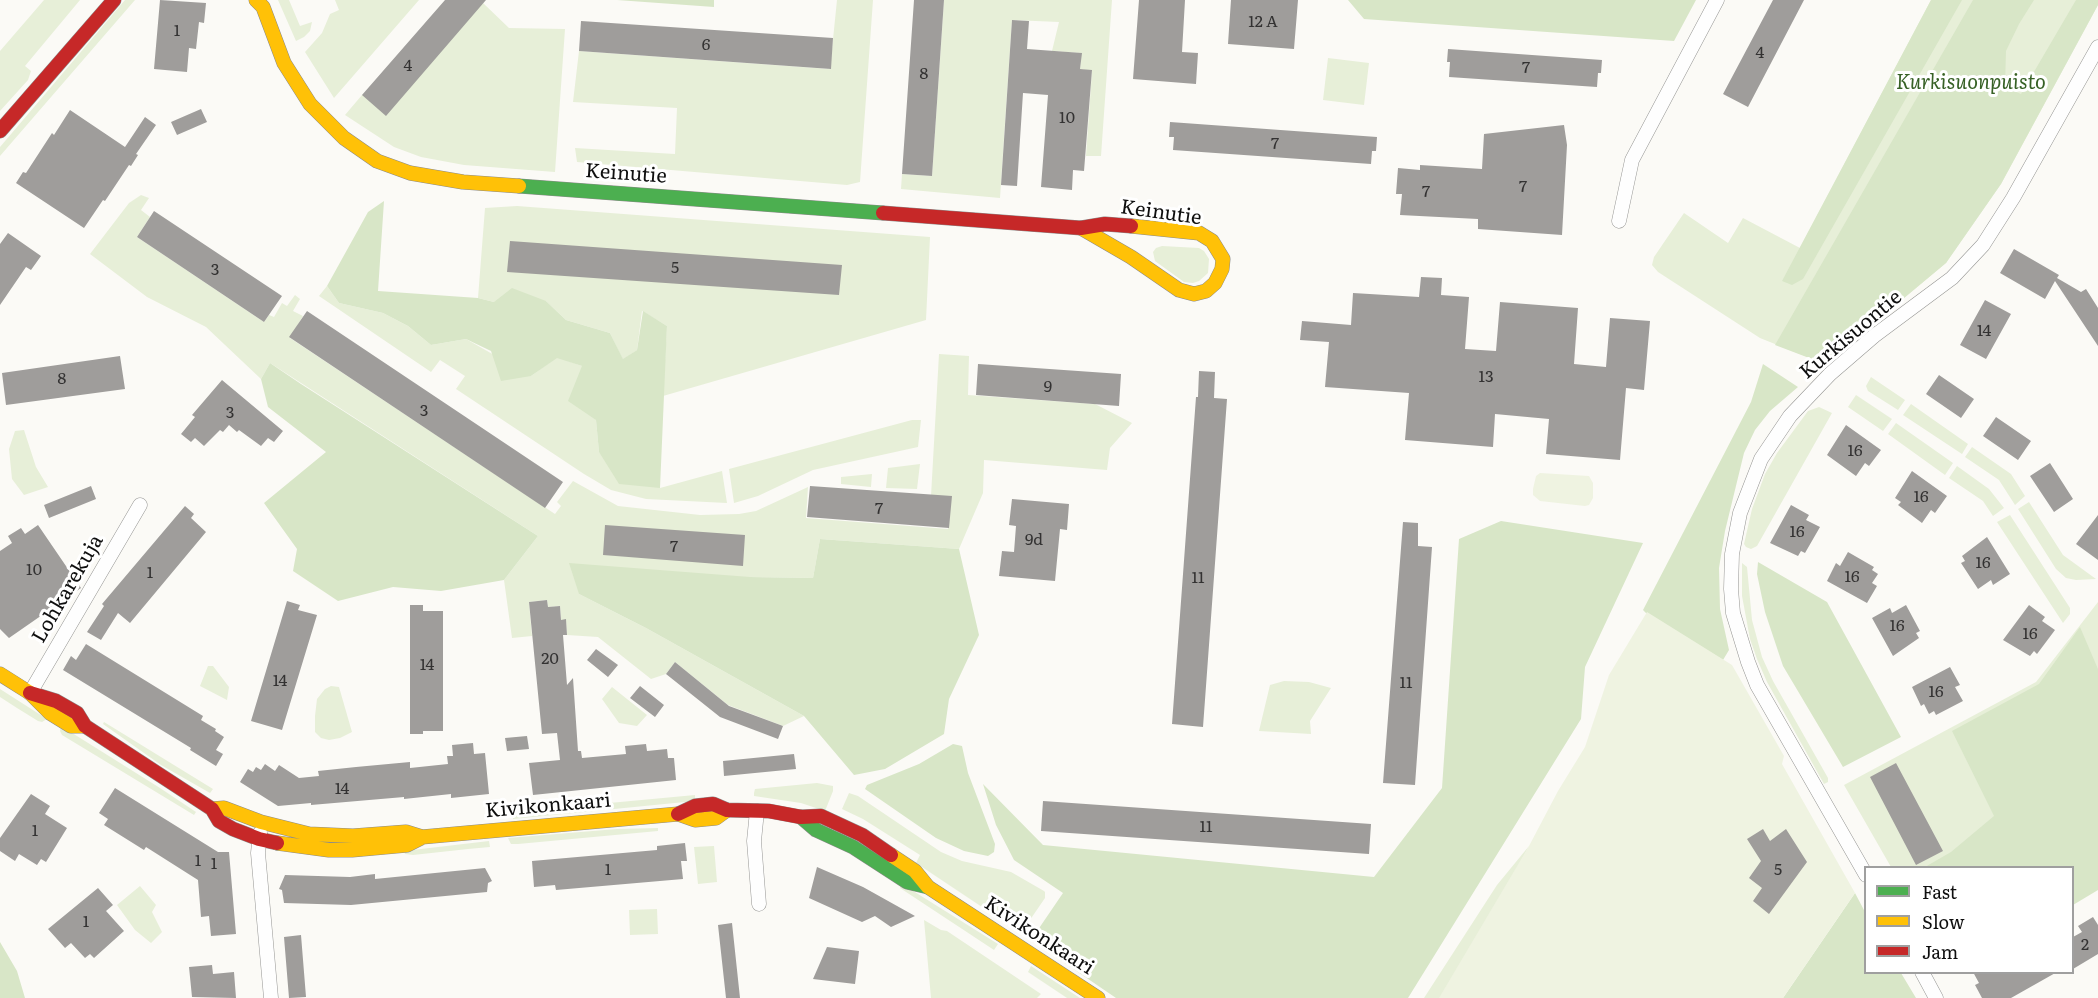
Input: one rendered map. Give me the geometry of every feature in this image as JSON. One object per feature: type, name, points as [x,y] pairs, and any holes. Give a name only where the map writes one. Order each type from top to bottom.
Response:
[{"type":"street","points":[[0,131],[114,0]]},
{"type":"street","name":"Keinutie","points":[[256,0],[263,7],[284,63],[310,104],[326,122],[370,156],[410,173],[463,182],[1081,228],[1105,224],[1198,233],[1212,241],[1218,249],[1223,259],[1222,269],[1215,283],[1206,291],[1194,294],[1179,290],[1131,257],[1081,228]]},
{"type":"street","points":[[1619,221],[1632,160],[1717,0]]},
{"type":"street","name":"Kurkisuontie","points":[[1864,872],[1757,685],[1748,662],[1733,613],[1731,589],[1732,554],[1740,513],[1761,459],[1790,416],[1830,374],[1874,336],[1952,278],[1983,245],[2013,198],[2098,47]]},
{"type":"street","name":"Lohkarekuja","points":[[30,693],[140,505]]},
{"type":"street","name":"Kivikonkaari","points":[[0,674],[30,693],[56,701],[77,713],[84,726],[212,809],[219,821],[232,829],[259,838],[308,848],[352,850],[408,845],[422,837]]},
{"type":"street","name":"Kivikonkaari","points":[[212,809],[224,808],[290,830],[329,836],[406,832],[422,837],[678,814],[695,806],[713,804],[727,810],[757,811],[801,817],[821,816],[844,826],[915,870],[928,887],[1098,998]]},
{"type":"street","points":[[757,811],[754,841],[759,904]]},
{"type":"street","points":[[261,822],[258,853],[271,998]]},
{"type":"street","points":[[1923,974],[1936,998]]},
{"type":"green space","points":[[44,0],[80,0],[25,66],[31,71],[28,80],[0,111],[0,51]]},
{"type":"green space","points":[[125,0],[135,0],[0,156],[0,147]]},
{"type":"green space","points":[[278,0],[289,0],[300,26],[312,22],[310,31],[304,37],[296,41]]},
{"type":"green space","points":[[335,0],[419,0],[334,98],[305,52],[322,33],[330,14],[339,10]]},
{"type":"green space","points":[[617,0],[714,0],[714,7]]},
{"type":"green space","points":[[837,0],[873,0],[860,182],[847,185],[577,162],[575,148],[675,154],[677,108],[573,102],[579,51],[830,69]]},
{"type":"green space","points":[[944,0],[1112,0],[1101,156],[1086,156],[1092,71],[1080,69],[1081,53],[1052,51],[1059,22],[1012,20],[1000,198],[901,189],[902,174],[932,176]]},
{"type":"green space","points":[[1348,0],[1696,0],[1674,41],[1364,19]]},
{"type":"green space","name":"Kurkisuonpuisto","points":[[1931,0],[2098,0],[2098,5],[2001,184],[1946,263],[1825,364],[1760,338],[1658,272],[1652,265],[1654,257],[1684,213],[1728,243],[1743,218],[1800,248]]},
{"type":"green space","points":[[1931,0],[1962,0],[1803,279],[1792,285],[1782,281]]},
{"type":"green space","name":"Kurkisuonpuisto","points":[[1973,0],[2034,0],[2006,51],[2005,87],[2021,94],[2076,0],[2098,0],[2098,5],[2001,184],[1946,263],[1825,364],[1775,345]]},
{"type":"green space","points":[[483,3],[509,28],[565,29],[555,172],[464,165],[421,157],[394,147],[345,115],[362,95]]},
{"type":"green space","points":[[1328,58],[1369,63],[1364,105],[1323,100]]},
{"type":"green space","points":[[141,195],[149,198],[141,210],[150,217],[137,237],[264,322],[269,315],[274,317],[282,303],[287,306],[295,295],[300,299],[293,311],[303,316],[290,338],[555,514],[561,506],[557,502],[573,481],[618,506],[700,515],[756,511],[808,487],[806,518],[948,529],[950,498],[931,496],[939,354],[969,356],[968,395],[1095,404],[1132,423],[1110,448],[1107,470],[984,460],[983,493],[959,549],[820,539],[813,578],[750,577],[579,594],[646,628],[804,716],[783,726],[728,705],[675,662],[666,674],[651,679],[598,637],[567,635],[566,620],[561,620],[560,606],[548,607],[547,600],[529,602],[532,636],[512,638],[504,580],[538,536],[270,363],[261,379],[206,327],[147,297],[90,254],[129,203]]},
{"type":"green space","points":[[384,201],[378,291],[478,298],[494,302],[512,288],[546,301],[566,320],[610,333],[623,359],[637,350],[643,311],[667,326],[660,488],[619,484],[599,452],[596,420],[568,401],[582,366],[557,358],[531,376],[501,381],[491,351],[466,339],[431,345],[408,326],[383,313],[339,303],[327,286],[368,212]]},
{"type":"green space","points":[[517,206],[930,237],[926,320],[663,396],[667,326],[642,311],[637,350],[623,360],[610,333],[566,320],[546,301],[494,302],[478,298],[485,208]]},
{"type":"green space","points":[[1162,246],[1199,248],[1209,259],[1208,273],[1199,281],[1184,282],[1155,261],[1153,252]]},
{"type":"green space","points":[[327,286],[339,303],[383,313],[408,326],[431,345],[466,339],[531,376],[557,357],[582,366],[596,420],[599,452],[660,488],[722,471],[727,503],[646,499],[611,490],[456,389],[465,376],[440,360],[431,372],[319,296]]},
{"type":"green space","points":[[270,363],[538,536],[504,580],[441,591],[393,587],[338,601],[293,571],[297,549],[264,503],[326,452],[268,407],[261,379]]},
{"type":"green space","points":[[1763,364],[1798,387],[1770,411],[1755,430],[1744,453],[1725,531],[1719,568],[1720,609],[1729,650],[1723,660],[1650,617],[1643,610],[1751,402]]},
{"type":"green space","points":[[1871,377],[1905,400],[1898,410],[1868,391],[1866,386]]},
{"type":"green space","points":[[1856,395],[1892,419],[1883,431],[1848,407]]},
{"type":"green space","points":[[1911,404],[1968,444],[1962,454],[1903,415]]},
{"type":"green space","points":[[1819,407],[1832,413],[1757,546],[1751,549],[1746,547],[1744,544],[1752,509],[1765,474],[1777,453],[1808,411]]},
{"type":"green space","points":[[912,420],[921,420],[918,447],[813,470],[758,496],[734,503],[729,469]]},
{"type":"green space","points":[[1896,423],[1953,463],[1945,475],[1888,434]]},
{"type":"green space","points":[[24,430],[36,467],[48,487],[24,495],[12,479],[9,449],[15,431]]},
{"type":"green space","points":[[1972,447],[2011,474],[2025,496],[2015,505],[1999,480],[1965,457]]},
{"type":"green space","points":[[920,464],[917,489],[886,488],[888,468]]},
{"type":"green space","points":[[1957,466],[1989,489],[2004,508],[1993,516],[1983,501],[1949,478]]},
{"type":"green space","points":[[1540,473],[1589,476],[1593,483],[1593,498],[1589,505],[1585,506],[1540,501],[1533,495],[1533,489],[1536,476]]},
{"type":"green space","points":[[872,474],[871,487],[841,484],[841,477]]},
{"type":"green space","points":[[2029,502],[2063,555],[2096,579],[2066,578],[2056,569],[2018,509]]},
{"type":"green space","points":[[2010,515],[2070,608],[2070,614],[2063,623],[1997,522]]},
{"type":"green space","points":[[1501,521],[1643,543],[1585,667],[1581,719],[1408,998],[1116,998],[1031,940],[1063,893],[1014,860],[996,825],[983,784],[1043,845],[1374,877],[1442,788],[1459,539]]},
{"type":"green space","points":[[820,539],[959,549],[979,635],[949,699],[944,734],[885,769],[854,775],[804,716],[646,628],[579,594],[569,563],[750,577],[813,578]]},
{"type":"green space","points":[[1758,562],[1827,602],[1901,737],[1843,767],[1783,666],[1765,612],[1757,574]]},
{"type":"green space","points":[[1742,563],[1747,567],[1752,620],[1762,657],[1773,681],[1828,778],[1828,782],[1824,784],[1767,682],[1757,659],[1750,639],[1742,596]]},
{"type":"green space","points":[[2098,602],[2098,886],[2074,869],[2074,866],[1890,866],[1844,785],[2036,682]]},
{"type":"green space","points":[[1647,612],[1732,665],[1784,756],[1782,764],[1855,893],[1783,998],[1439,998],[1585,747],[1609,675]]},
{"type":"green space","points":[[2080,627],[2098,669],[2098,890],[2074,904],[2074,866],[1927,866],[1951,852],[1994,816],[1952,731],[2039,684]]},
{"type":"green space","points":[[208,666],[213,666],[229,687],[227,700],[200,686]]},
{"type":"green space","points":[[1284,681],[1309,682],[1331,688],[1310,721],[1311,734],[1259,731],[1270,685]]},
{"type":"green space","points":[[331,686],[339,687],[352,732],[329,740],[321,738],[315,732],[315,716],[317,699],[325,689]]},
{"type":"green space","points":[[612,687],[647,715],[637,726],[619,723],[602,699]]},
{"type":"green space","points":[[0,689],[47,719],[42,722],[38,721],[17,708],[0,697]]},
{"type":"green space","points":[[104,722],[213,789],[210,793],[161,765],[103,724]]},
{"type":"green space","points":[[61,726],[196,812],[194,815],[62,735]]},
{"type":"green space","points":[[953,744],[962,746],[968,773],[995,844],[994,852],[988,856],[964,851],[936,838],[865,789],[867,785],[919,764]]},
{"type":"green space","points":[[817,783],[833,786],[825,811],[801,803],[754,796],[755,789]]},
{"type":"green space","points":[[849,793],[858,796],[941,852],[962,861],[1011,872],[1044,891],[1045,898],[1021,933],[916,863],[920,855],[863,819],[842,809]]},
{"type":"green space","points":[[695,795],[695,801],[513,819],[513,812]]},
{"type":"green space","points":[[658,828],[658,831],[518,844],[511,844],[508,838],[617,829]]},
{"type":"green space","points":[[489,841],[490,847],[413,855],[405,854],[404,851]]},
{"type":"green space","points":[[714,846],[717,882],[698,884],[694,847]]},
{"type":"green space","points":[[1529,846],[1451,998],[1424,998],[1497,885]]},
{"type":"green space","points":[[902,884],[998,944],[994,950],[900,888]]},
{"type":"green space","points":[[140,886],[156,905],[152,912],[162,932],[151,943],[135,930],[117,905]]},
{"type":"green space","points":[[1855,893],[1864,910],[1864,974],[1902,974],[1916,998],[1783,998]]},
{"type":"green space","points":[[657,909],[658,934],[630,935],[629,910]]},
{"type":"green space","points":[[924,920],[947,931],[1041,994],[1037,998],[931,998]]},
{"type":"green space","points":[[0,942],[17,971],[25,998],[0,998]]},
{"type":"green space","points":[[1031,966],[1080,998],[1067,998],[1028,972]]},
{"type":"building","points":[[160,0],[206,3],[204,23],[199,22],[196,49],[189,48],[187,72],[154,69]]},
{"type":"building","points":[[445,0],[486,0],[386,116],[362,95]]},
{"type":"building","points":[[914,0],[944,0],[932,176],[902,174]]},
{"type":"building","points":[[1139,0],[1185,0],[1182,52],[1198,53],[1196,84],[1133,79]]},
{"type":"building","points":[[1231,0],[1298,0],[1294,49],[1228,44]]},
{"type":"building","points":[[1773,0],[1804,0],[1748,107],[1723,94]]},
{"type":"building","points":[[1012,20],[1029,21],[1027,49],[1082,53],[1080,69],[1092,70],[1084,171],[1073,170],[1072,190],[1041,187],[1048,95],[1023,93],[1017,186],[1001,185]]},
{"type":"building","points":[[581,21],[833,38],[831,69],[579,51]]},
{"type":"building","points":[[1448,49],[1602,60],[1601,73],[1598,73],[1597,87],[1449,77]]},
{"type":"building","points":[[201,109],[207,122],[177,135],[171,122]]},
{"type":"building","points":[[70,110],[125,147],[145,117],[156,125],[136,154],[138,155],[131,166],[129,165],[84,228],[16,183],[23,172],[26,173]]},
{"type":"building","points":[[1170,122],[1377,137],[1376,151],[1372,151],[1371,164],[1173,150],[1174,137],[1169,137]]},
{"type":"building","points":[[1564,125],[1567,145],[1562,235],[1478,229],[1478,219],[1400,215],[1402,194],[1396,194],[1398,168],[1420,170],[1420,165],[1482,169],[1484,134]]},
{"type":"building","points":[[154,211],[282,296],[264,322],[137,237]]},
{"type":"building","points":[[8,233],[41,256],[31,270],[26,267],[0,305],[0,244]]},
{"type":"building","points":[[510,241],[842,265],[839,295],[507,272]]},
{"type":"building","points":[[2014,249],[2059,275],[2057,278],[2081,292],[2086,289],[2098,308],[2098,346],[2055,281],[2045,299],[2000,273]]},
{"type":"building","points":[[1421,277],[1442,278],[1441,295],[1469,297],[1465,349],[1496,351],[1500,302],[1578,308],[1574,364],[1606,367],[1610,318],[1650,321],[1644,390],[1626,388],[1620,460],[1546,454],[1549,419],[1495,414],[1493,447],[1405,440],[1409,393],[1325,387],[1329,342],[1300,340],[1302,321],[1351,325],[1353,293],[1419,297]]},
{"type":"building","points":[[1985,300],[2011,314],[1986,359],[1960,345]]},
{"type":"building","points":[[307,311],[563,482],[545,508],[289,337]]},
{"type":"building","points":[[120,356],[125,389],[6,405],[2,373]]},
{"type":"building","points":[[978,364],[1121,374],[1119,406],[976,395]]},
{"type":"building","points":[[1199,371],[1215,372],[1214,398],[1227,399],[1203,727],[1172,724]]},
{"type":"building","points":[[1939,375],[1974,399],[1961,418],[1926,394]]},
{"type":"building","points":[[222,380],[283,431],[274,442],[268,438],[261,446],[229,425],[223,432],[220,430],[204,446],[195,438],[191,442],[181,434],[195,417],[192,415]]},
{"type":"building","points":[[1996,417],[2031,441],[2018,460],[1983,436]]},
{"type":"building","points":[[1846,425],[1881,450],[1869,466],[1865,463],[1856,476],[1827,455]]},
{"type":"building","points":[[2050,463],[2073,499],[2054,512],[2030,476]]},
{"type":"building","points":[[1912,471],[1947,496],[1935,513],[1931,510],[1922,523],[1898,505],[1901,502],[1895,498]]},
{"type":"building","points":[[91,486],[96,499],[49,518],[44,505]]},
{"type":"building","points":[[810,486],[952,496],[949,528],[807,517]]},
{"type":"building","points":[[1012,499],[1069,504],[1067,530],[1060,529],[1055,581],[999,576],[1002,551],[1014,552],[1016,526],[1009,525]]},
{"type":"building","points":[[1791,505],[1809,515],[1806,520],[1820,527],[1805,553],[1801,551],[1798,556],[1770,543]]},
{"type":"building","points":[[185,506],[194,514],[191,518],[206,532],[130,623],[118,613],[101,640],[87,632],[104,606],[102,604]]},
{"type":"building","points":[[2098,515],[2098,560],[2076,544]]},
{"type":"building","points":[[1403,522],[1418,523],[1418,546],[1432,547],[1415,785],[1383,783]]},
{"type":"building","points":[[38,525],[81,588],[9,638],[0,629],[0,551],[12,543],[8,536],[21,528],[25,534]]},
{"type":"building","points":[[605,525],[745,535],[743,566],[603,555]]},
{"type":"building","points":[[1987,537],[2010,574],[1993,585],[1991,580],[1978,589],[1961,563],[1965,561],[1962,556]]},
{"type":"building","points":[[1848,552],[1874,567],[1872,570],[1878,574],[1872,583],[1877,586],[1867,603],[1827,581],[1836,563],[1840,566]]},
{"type":"building","points":[[547,600],[548,607],[560,606],[561,620],[566,619],[567,635],[563,635],[567,685],[573,678],[578,751],[581,751],[582,758],[626,754],[625,746],[646,744],[647,751],[667,749],[668,758],[674,758],[676,780],[533,795],[529,763],[560,760],[557,733],[542,734],[529,602]]},
{"type":"building","points":[[287,601],[300,605],[298,610],[317,615],[282,730],[251,721]]},
{"type":"building","points":[[410,605],[423,605],[423,611],[443,611],[443,731],[423,731],[423,734],[410,734]]},
{"type":"building","points":[[1906,605],[1920,631],[1916,633],[1919,638],[1893,656],[1872,618],[1890,608],[1892,613]]},
{"type":"building","points":[[2029,605],[2045,617],[2042,621],[2055,630],[2037,654],[2034,651],[2030,656],[2003,640]]},
{"type":"building","points":[[86,644],[203,716],[201,720],[224,737],[216,750],[223,754],[216,766],[190,750],[191,748],[63,670],[71,656],[76,660]]},
{"type":"building","points":[[596,649],[618,665],[608,677],[587,660]]},
{"type":"building","points":[[675,662],[729,706],[783,726],[778,739],[720,717],[666,674]]},
{"type":"building","points":[[1950,667],[1960,685],[1955,687],[1963,701],[1936,715],[1934,711],[1929,714],[1924,704],[1921,706],[1912,687]]},
{"type":"building","points":[[640,686],[664,705],[655,717],[630,698]]},
{"type":"building","points":[[527,736],[529,749],[507,751],[505,738]]},
{"type":"building","points":[[473,743],[474,754],[485,753],[489,794],[451,798],[451,794],[278,806],[240,782],[248,769],[253,772],[256,767],[261,770],[265,764],[275,771],[279,765],[299,778],[319,776],[318,771],[356,767],[410,762],[410,768],[448,764],[447,756],[453,756],[452,745]]},
{"type":"building","points":[[794,754],[796,769],[724,776],[723,761]]},
{"type":"building","points":[[1896,763],[1943,851],[1916,865],[1870,777]]},
{"type":"building","points":[[115,788],[218,852],[229,852],[236,934],[211,936],[209,916],[201,917],[198,880],[146,847],[144,850],[104,825],[108,819],[99,813]]},
{"type":"building","points":[[31,794],[50,806],[45,814],[67,828],[46,862],[41,859],[37,865],[19,854],[15,861],[0,851],[0,838]]},
{"type":"building","points":[[1043,801],[1371,824],[1369,854],[1041,831]]},
{"type":"building","points":[[1763,829],[1770,841],[1786,829],[1807,862],[1769,914],[1753,901],[1762,888],[1749,878],[1761,861],[1747,839]]},
{"type":"building","points":[[685,843],[687,861],[681,861],[683,879],[556,890],[555,885],[534,887],[532,861],[657,850],[657,846]]},
{"type":"building","points":[[817,867],[863,887],[915,916],[891,927],[875,916],[862,922],[809,898]]},
{"type":"building","points":[[485,868],[492,881],[488,883],[487,892],[351,905],[284,903],[282,890],[279,889],[285,875],[350,877],[375,874],[375,879]]},
{"type":"building","points":[[98,888],[113,905],[106,911],[124,931],[94,958],[90,954],[85,958],[71,943],[65,948],[48,929]]},
{"type":"building","points":[[2093,917],[2098,925],[2098,954],[2074,968],[2074,936],[2082,932],[2078,926]]},
{"type":"building","points":[[732,923],[740,998],[726,998],[718,925]]},
{"type":"building","points":[[301,935],[306,997],[289,998],[284,937]]},
{"type":"building","points":[[827,947],[859,951],[855,984],[813,979]]},
{"type":"building","points":[[212,965],[213,974],[234,972],[236,998],[192,997],[189,967]]},
{"type":"building","points":[[1974,974],[2053,974],[2011,998],[1982,998],[1975,985],[1979,983]]},
{"type":"traffic: fast","points":[[519,186],[883,213]]},
{"type":"traffic: fast","points":[[801,817],[816,830],[853,847],[907,882],[928,887]]},
{"type":"traffic: slow","points":[[256,0],[263,7],[284,63],[310,104],[344,138],[377,161],[410,173],[463,182],[519,186]]},
{"type":"traffic: slow","points":[[1081,228],[1131,257],[1179,290],[1194,294],[1206,291],[1215,283],[1222,269],[1223,259],[1212,241],[1199,233],[1131,226]]},
{"type":"traffic: slow","points":[[0,674],[30,693],[50,713],[71,726],[85,726]]},
{"type":"traffic: slow","points":[[212,809],[224,808],[261,822],[309,834],[353,836],[406,832],[422,837],[678,814],[695,820],[716,818],[727,810]]},
{"type":"traffic: slow","points":[[277,843],[329,850],[352,850],[407,845],[421,838]]},
{"type":"traffic: slow","points":[[891,855],[915,871],[928,887],[1098,998]]},
{"type":"traffic: jam","points":[[0,131],[114,0]]},
{"type":"traffic: jam","points":[[883,213],[1081,228],[1105,224],[1131,226]]},
{"type":"traffic: jam","points":[[30,693],[56,701],[77,713],[85,726],[212,809],[219,821],[259,839],[277,843]]},
{"type":"traffic: jam","points":[[678,814],[695,806],[713,804],[727,810],[769,811],[801,817],[821,816],[862,835],[891,855]]}]
